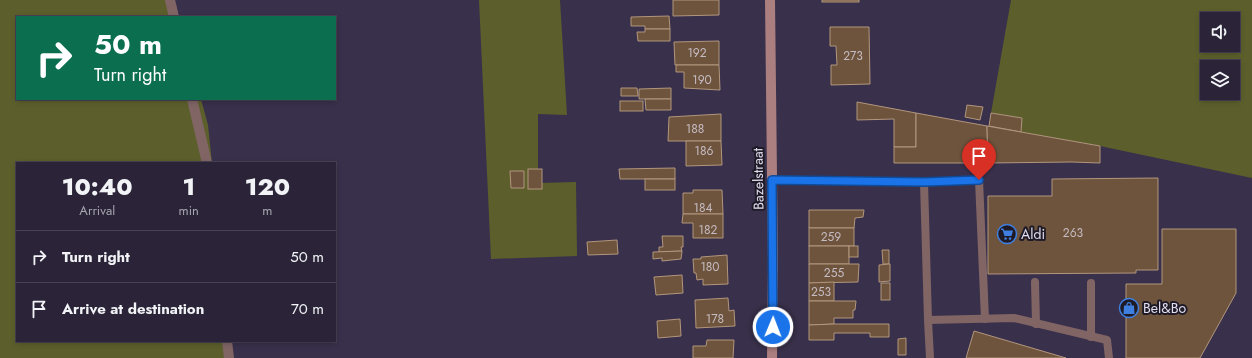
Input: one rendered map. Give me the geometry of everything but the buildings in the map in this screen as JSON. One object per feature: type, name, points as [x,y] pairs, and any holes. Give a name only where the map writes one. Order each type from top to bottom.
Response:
[{"type":"main road","name":"Bazelstraat","points":[[770,0],[772,358]]},
{"type":"street","points":[[170,0],[174,16]]},
{"type":"street","points":[[192,100],[206,162]]},
{"type":"street","points":[[227,342],[229,358]]},
{"type":"lane","points":[[772,180],[924,182],[979,180],[985,319]]},
{"type":"lane","points":[[924,182],[930,358]]},
{"type":"lane","points":[[1035,282],[1036,324]]},
{"type":"lane","points":[[1091,283],[1091,337]]},
{"type":"lane","points":[[928,320],[1014,318],[1107,340],[1109,358]]},
{"type":"green space","points":[[0,0],[174,0],[179,16],[16,16],[16,100],[201,100],[208,125],[212,162],[16,162],[16,342],[229,342],[230,358],[0,358]]},
{"type":"green space","points":[[479,0],[560,0],[567,115],[538,114],[538,183],[576,182],[577,256],[491,259]]},
{"type":"green space","points":[[1011,0],[1252,0],[1252,178],[1100,146],[1021,132],[1022,118],[991,113]]},
{"type":"place","name":"Aldi","points":[[1007,234]]},
{"type":"place","name":"Bel&Bo","points":[[1129,308]]},
{"type":"route","points":[[773,327],[772,180],[924,182],[979,180]]}]
